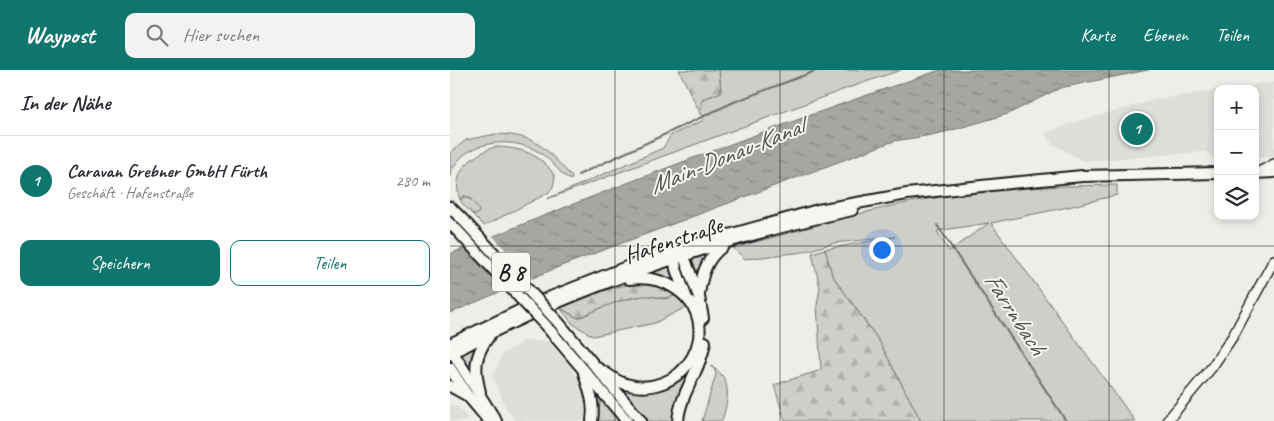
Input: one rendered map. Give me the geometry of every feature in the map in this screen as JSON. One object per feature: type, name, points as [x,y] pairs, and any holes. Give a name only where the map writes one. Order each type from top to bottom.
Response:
[{"type":"main road","points":[[1259,173],[1274,172]]},
{"type":"main road","name":"Hafenstraße","points":[[451,349],[533,304],[603,275],[818,210],[876,199],[1082,176],[1214,173]]},
{"type":"main road","name":"Hafenstraße","points":[[451,349],[491,334],[540,310],[678,253],[728,243],[918,194]]},
{"type":"main road","name":"B 8","points":[[450,207],[558,322],[642,421]]},
{"type":"main road","name":"B 8","points":[[452,224],[581,365],[627,421]]},
{"type":"main road","points":[[699,297],[701,278],[708,261],[728,243]]},
{"type":"main road","points":[[678,253],[686,296]]},
{"type":"main road","points":[[678,253],[699,297],[705,329],[704,351],[684,398],[678,421]]},
{"type":"main road","points":[[597,368],[620,382],[639,386],[657,385],[669,381],[682,372],[695,354],[699,344],[700,332],[694,307],[686,296],[666,283],[657,280],[632,278],[604,284]]},
{"type":"main road","points":[[483,401],[476,368],[478,355],[483,344],[491,334]]},
{"type":"main road","points":[[451,349],[496,421]]},
{"type":"main road","points":[[581,365],[592,395],[594,407],[592,421]]},
{"type":"main road","points":[[450,368],[468,396],[489,421]]},
{"type":"main road","points":[[450,386],[468,396]]},
{"type":"street","points":[[1259,172],[1274,164]]},
{"type":"street","points":[[1167,421],[1212,366],[1233,336],[1274,260]]},
{"type":"shaded area","points":[[1274,82],[1274,156],[1259,158],[1259,85],[1253,85]]},
{"type":"shaded area","points":[[1214,91],[1214,159],[1205,152],[1083,161],[1053,144],[1044,134],[1069,124],[1158,99]]},
{"type":"shaded area","points":[[524,341],[547,341],[571,367],[584,391],[589,411],[585,421],[516,421],[505,406],[493,376],[502,355]]},
{"type":"shaded area","points":[[450,404],[459,408],[469,421],[450,421]]},
{"type":"green space","points":[[679,70],[719,70],[721,92],[703,99],[700,113]]},
{"type":"green space","points":[[719,70],[901,70],[547,199],[663,148],[671,135],[704,120],[700,113],[703,99],[721,92]]},
{"type":"green space","points":[[496,134],[522,137],[540,145],[572,177],[571,180],[563,175],[539,152],[528,147],[501,143],[487,144],[475,148],[464,155],[455,165],[450,177],[450,153],[466,140]]},
{"type":"green space","points":[[494,147],[512,148],[529,153],[544,163],[555,177],[553,187],[548,193],[484,226],[472,214],[476,215],[471,199],[464,195],[460,200],[458,181],[465,166],[471,160]]},
{"type":"green space","points":[[1117,185],[1117,195],[991,223],[1135,421],[921,421],[879,341],[832,275],[825,249],[895,237],[834,243],[803,252],[745,259],[733,248],[915,201],[1002,190]],"holes":[[[989,223],[949,251],[937,231]]]},
{"type":"green space","points":[[464,197],[476,205],[479,212],[476,215],[471,213],[461,202],[461,199]]},
{"type":"green space","points":[[825,249],[832,275],[879,341],[921,421],[785,421],[774,385],[821,370],[817,305],[820,288],[812,253]]},
{"type":"green space","points":[[696,254],[705,262],[697,277],[690,258]]},
{"type":"green space","points":[[669,264],[679,284],[645,275],[646,272]]},
{"type":"green space","points":[[629,284],[663,288],[675,293],[674,296],[665,298],[644,296],[627,299],[578,318],[560,308],[606,290]]},
{"type":"green space","points":[[646,295],[665,299],[674,296],[680,297],[688,306],[655,323],[593,336],[573,324],[560,308],[578,318],[615,302]]},
{"type":"green space","points":[[478,346],[472,373],[461,358],[461,355]]},
{"type":"green space","points":[[714,369],[718,371],[726,383],[727,398],[724,413],[722,421],[702,421],[716,374]]},
{"type":"green space","points":[[683,376],[687,377],[688,380],[675,421],[647,421],[622,390],[623,387],[655,389],[669,385]]},
{"type":"green space","points":[[601,399],[604,399],[622,421],[595,421]]},
{"type":"water","name":"Main-Donau-Kanal","points":[[940,70],[1148,70],[1060,88],[1008,114],[949,131],[894,141],[561,266],[450,313],[450,254],[694,158]]},
{"type":"pier","points":[[491,234],[533,280],[508,291],[464,245]]},
{"type":"waterway","points":[[578,175],[734,102],[818,70]]},
{"type":"waterway","name":"Farrnbach","points":[[937,225],[1066,421]]},
{"type":"place","name":"Caravan Grebner GmbH Fürth","points":[[1137,129]]}]
